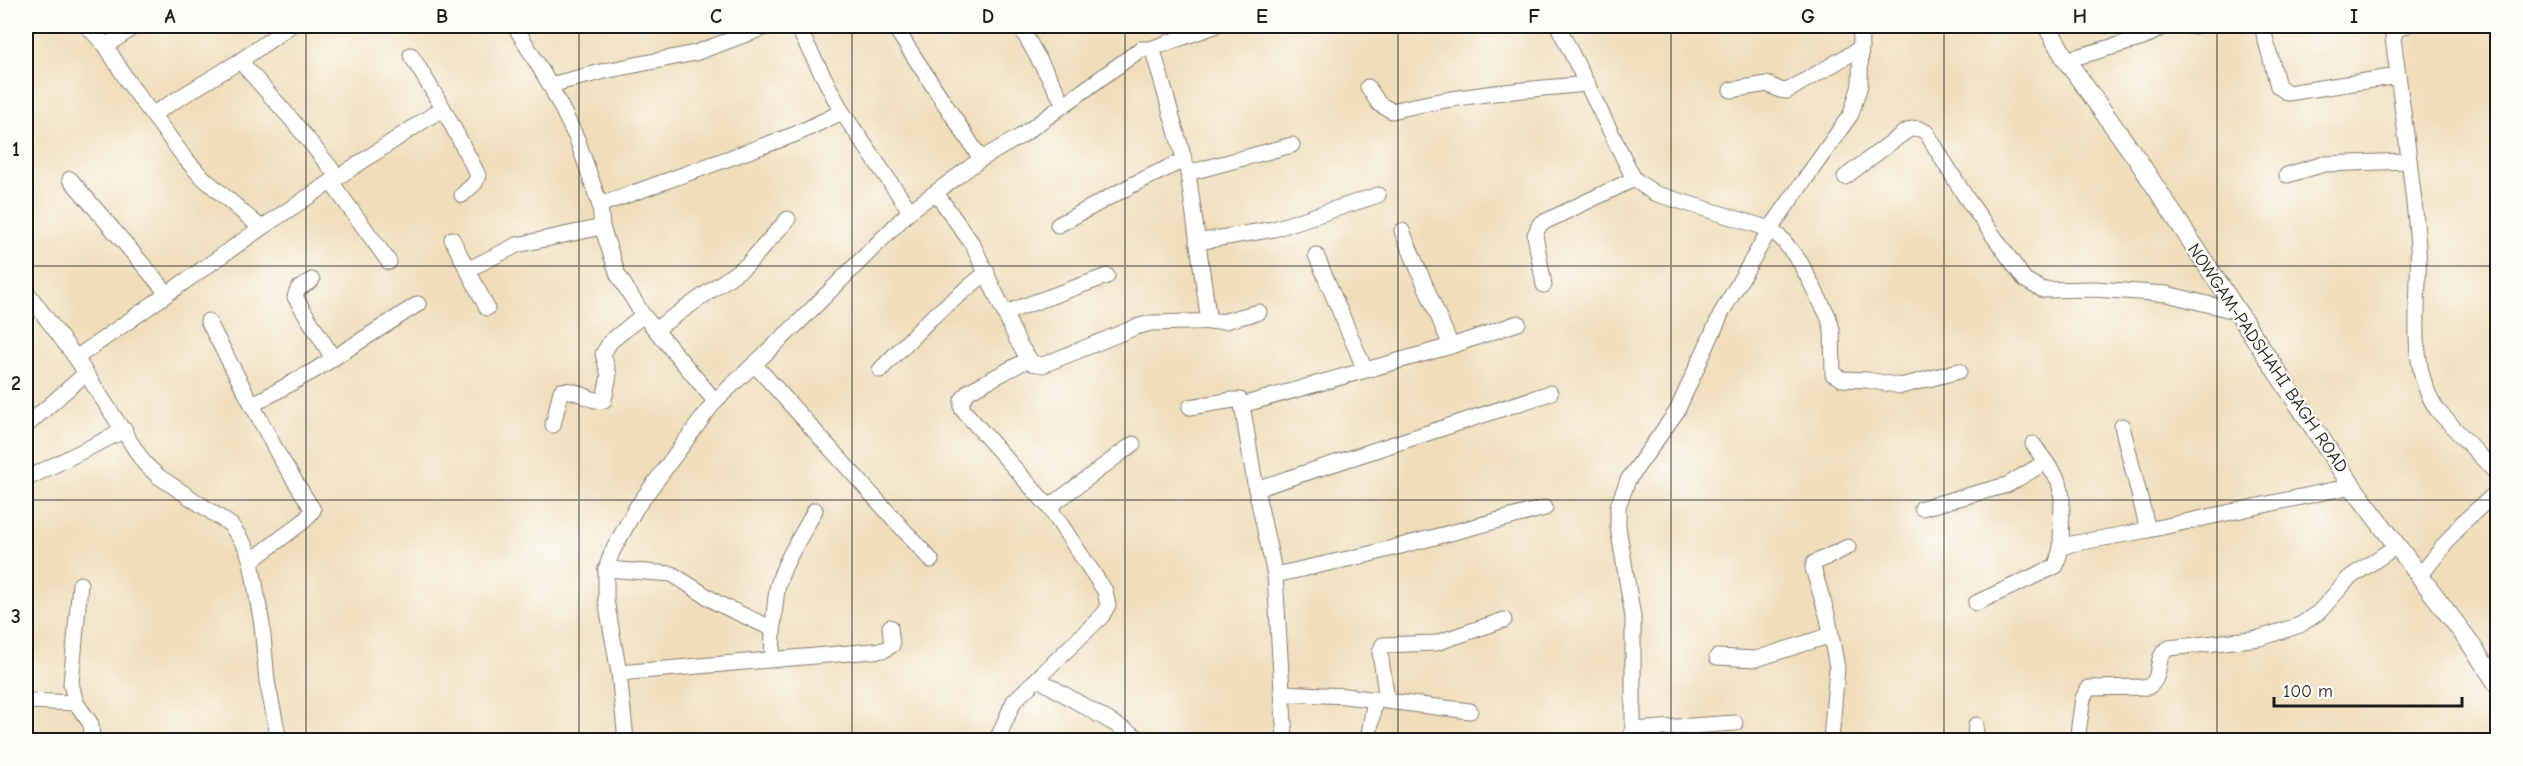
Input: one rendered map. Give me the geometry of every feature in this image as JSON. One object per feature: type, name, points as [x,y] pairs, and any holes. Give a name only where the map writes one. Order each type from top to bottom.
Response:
[{"type":"main road","name":"NOWGAM-PADSHAHI BAGH ROAD","points":[[2047,26],[2066,60],[2137,159],[2352,486],[2398,545],[2498,685]]},
{"type":"street","points":[[87,26],[106,46],[128,82],[184,157],[200,175],[261,228]]},
{"type":"street","points":[[106,46],[135,26]]},
{"type":"street","points":[[153,114],[240,61],[290,26]]},
{"type":"street","points":[[515,26],[550,85],[577,139],[600,205],[602,227],[618,275],[643,315],[715,401]]},
{"type":"street","points":[[550,85],[605,71],[695,53],[770,26]]},
{"type":"street","points":[[797,26],[842,112],[910,211]]},
{"type":"street","points":[[894,26],[981,159]]},
{"type":"street","points":[[1020,26],[1064,104]]},
{"type":"street","points":[[626,741],[619,673],[606,600],[606,569],[612,552],[636,508],[715,401],[832,291],[910,211],[981,159],[1021,136],[1141,49],[1150,49],[1215,26]]},
{"type":"street","points":[[1558,26],[1634,179],[1654,193],[1770,229],[1792,251],[1823,304],[1832,329],[1831,369],[1837,378],[1901,386],[1959,371]]},
{"type":"street","points":[[1735,723],[1633,735],[1633,617],[1618,527],[1618,506],[1628,480],[1677,411],[1722,312],[1770,229],[1851,114],[1860,85],[1861,26]]},
{"type":"street","points":[[2066,60],[2143,38],[2164,26]]},
{"type":"street","points":[[2187,26],[2195,26]]},
{"type":"street","points":[[2262,26],[2278,86],[2288,93],[2398,76]]},
{"type":"street","points":[[2406,26],[2397,29],[2393,38],[2418,255],[2416,324],[2425,388],[2438,411],[2498,475]]},
{"type":"street","points":[[1731,90],[1767,84],[1787,91],[1862,48]]},
{"type":"street","points":[[1150,49],[1156,60],[1186,167],[1209,322]]},
{"type":"street","points":[[411,55],[443,108],[478,175],[476,183],[462,195]]},
{"type":"street","points":[[240,61],[292,120],[335,179],[389,262]]},
{"type":"street","points":[[1368,87],[1379,104],[1392,111],[1473,94],[1588,84]]},
{"type":"street","points":[[76,358],[261,228],[443,108]]},
{"type":"street","points":[[600,205],[796,134],[842,112]]},
{"type":"street","points":[[1845,177],[1905,132],[1919,128],[1926,132],[1965,196],[2025,280],[2033,286],[2043,290],[2095,289],[2167,294],[2239,312]]},
{"type":"street","points":[[1058,225],[1122,190],[1186,167],[1292,145]]},
{"type":"street","points":[[2287,175],[2324,164],[2408,161]]},
{"type":"street","points":[[70,179],[167,293]]},
{"type":"street","points":[[1544,285],[1535,235],[1540,224],[1634,179]]},
{"type":"street","points":[[936,193],[959,224],[987,272],[1005,314],[1032,363],[1043,364],[1151,323],[1225,321],[1259,312]]},
{"type":"street","points":[[1197,242],[1274,229],[1378,195]]},
{"type":"street","points":[[656,329],[747,265],[788,219]]},
{"type":"street","points":[[469,269],[517,245],[602,227]]},
{"type":"street","points":[[1402,231],[1451,346]]},
{"type":"street","points":[[452,239],[487,308]]},
{"type":"street","points":[[1316,255],[1365,370]]},
{"type":"street","points":[[880,369],[930,319],[987,272]]},
{"type":"street","points":[[1005,314],[1107,276]]},
{"type":"street","points":[[312,280],[298,289],[295,297],[333,358]]},
{"type":"street","points":[[27,297],[76,358],[125,430],[144,463],[158,476],[231,525],[246,547],[251,561],[262,625],[267,681],[279,741]]},
{"type":"street","points":[[252,405],[333,358],[418,304]]},
{"type":"street","points":[[553,425],[561,391],[571,390],[599,401],[604,400],[609,375],[603,354],[610,342],[643,315]]},
{"type":"street","points":[[208,321],[278,454],[313,510],[304,521],[251,561]]},
{"type":"street","points":[[1242,405],[1451,346],[1518,323]]},
{"type":"street","points":[[997,741],[1014,700],[1102,616],[1108,605],[1105,591],[1049,507],[962,409],[961,403],[969,391],[1029,359]]},
{"type":"street","points":[[754,364],[931,560]]},
{"type":"street","points":[[26,426],[86,373]]},
{"type":"street","points":[[1256,489],[1550,393]]},
{"type":"street","points":[[1190,407],[1233,400],[1240,400],[1242,405],[1256,489],[1275,575],[1285,741]]},
{"type":"street","points":[[2122,426],[2148,530]]},
{"type":"street","points":[[26,479],[125,430]]},
{"type":"street","points":[[1049,507],[1133,444]]},
{"type":"street","points":[[1976,603],[2056,566],[2061,548],[2061,491],[2055,473],[2033,444]]},
{"type":"street","points":[[1922,508],[2007,484],[2046,462]]},
{"type":"street","points":[[2061,548],[2071,544],[2148,530],[2352,486]]},
{"type":"street","points":[[2420,576],[2461,524],[2498,491]]},
{"type":"street","points":[[1275,575],[1370,554],[1545,508]]},
{"type":"street","points":[[772,659],[779,583],[815,510]]},
{"type":"street","points":[[2077,741],[2084,698],[2089,688],[2148,687],[2155,681],[2162,653],[2169,648],[2260,638],[2300,625],[2319,612],[2349,578],[2398,545]]},
{"type":"street","points":[[1831,741],[1837,681],[1826,608],[1812,568],[1814,562],[1848,547]]},
{"type":"street","points":[[606,569],[672,574],[719,604],[774,629]]},
{"type":"street","points":[[80,584],[71,684],[76,703],[91,724],[92,741]]},
{"type":"street","points":[[1368,741],[1381,700],[1380,652],[1383,645],[1436,643],[1504,620]]},
{"type":"street","points":[[619,673],[888,649],[892,645],[890,627]]},
{"type":"street","points":[[1717,657],[1745,660],[1765,658],[1831,635]]},
{"type":"street","points":[[1038,679],[1142,741]]},
{"type":"street","points":[[1283,693],[1381,700],[1470,711]]},
{"type":"street","points":[[26,701],[76,703]]}]
